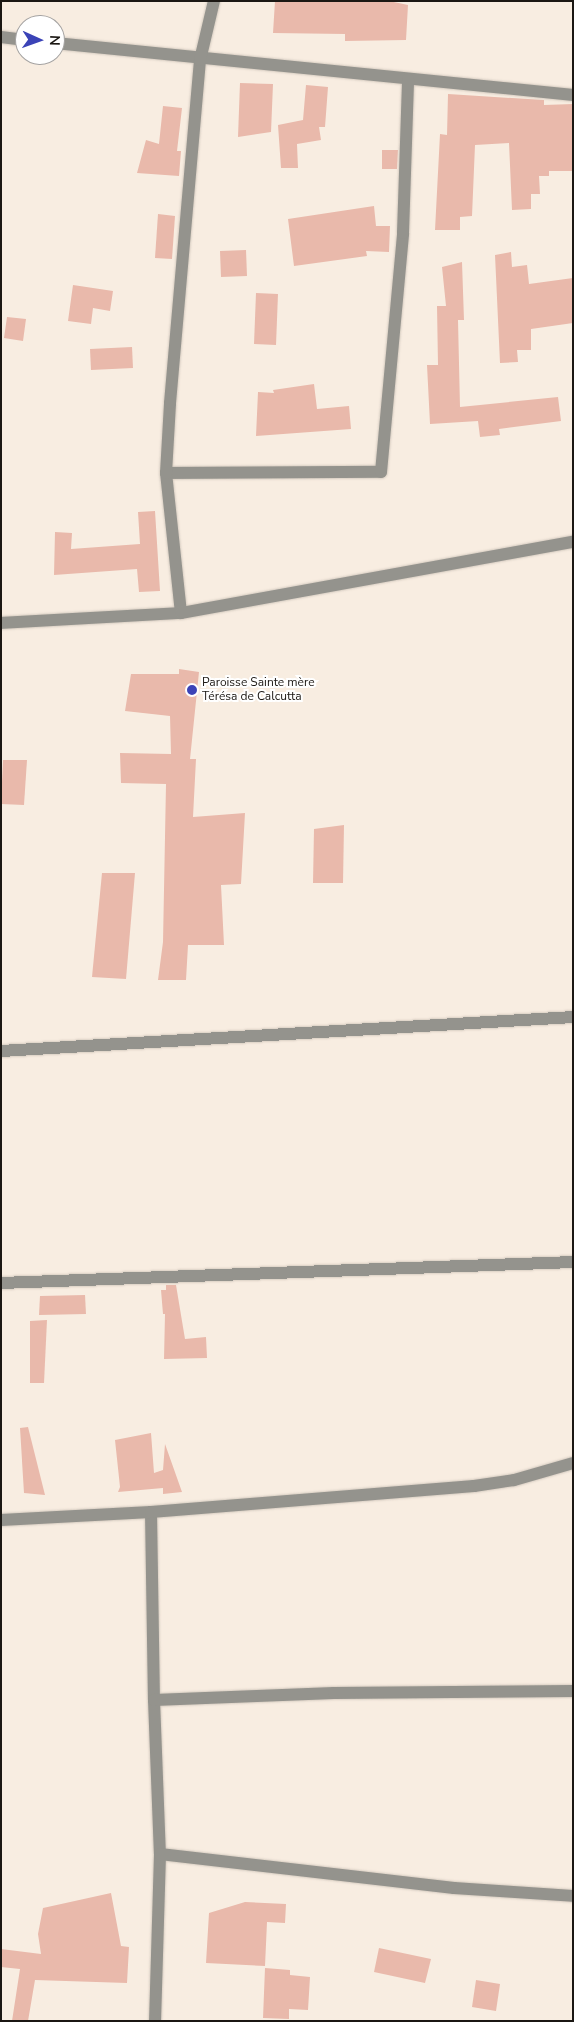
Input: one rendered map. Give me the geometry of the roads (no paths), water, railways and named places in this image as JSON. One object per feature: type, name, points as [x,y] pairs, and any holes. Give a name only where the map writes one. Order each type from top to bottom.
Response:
[{"type":"street","points":[[181,613],[166,473],[200,60],[214,1]]},
{"type":"street","points":[[1,37],[15,39]]},
{"type":"street","points":[[65,44],[200,60],[573,95]]},
{"type":"street","points":[[166,473],[381,472],[404,233],[408,79]]},
{"type":"street","points":[[1,624],[181,613],[573,542]]},
{"type":"street","points":[[1,1051],[573,1017]]},
{"type":"street","points":[[1,1283],[573,1262]]},
{"type":"street","points":[[1,1520],[151,1512],[474,1486],[514,1480],[573,1463]]},
{"type":"street","points":[[151,1512],[154,1700],[160,1854],[155,2021]]},
{"type":"street","points":[[154,1700],[334,1693],[573,1691]]},
{"type":"street","points":[[160,1854],[454,1888],[573,1896]]},
{"type":"place","name":"Paroisse Sainte mère Térésa de Calcutta","points":[[192,690]]}]
